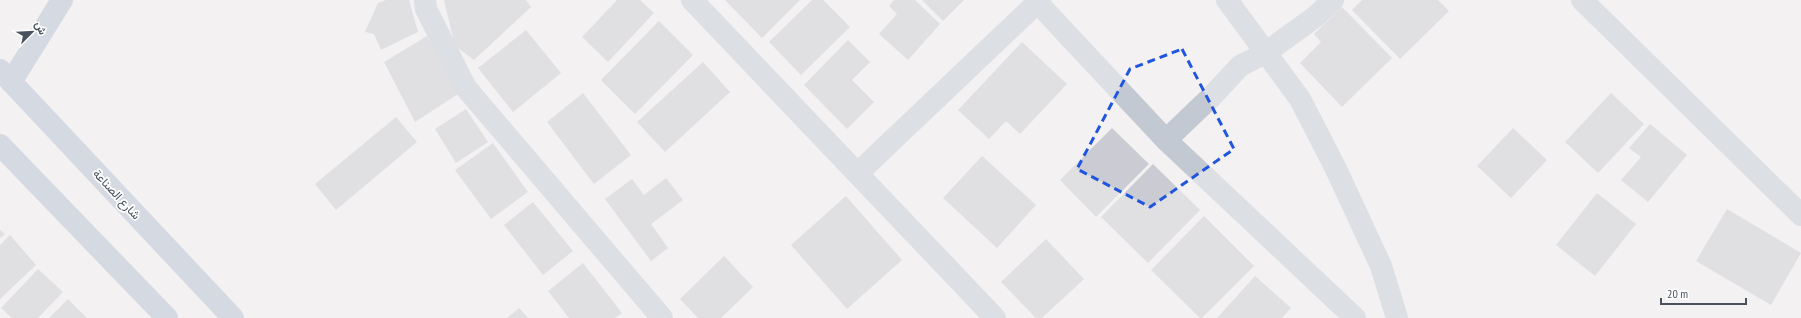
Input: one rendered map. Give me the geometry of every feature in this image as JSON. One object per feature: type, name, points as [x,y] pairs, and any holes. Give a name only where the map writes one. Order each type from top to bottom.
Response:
[{"type":"main road","points":[[6,76],[61,0]]},
{"type":"main road","name":"شارع الصناعة","points":[[6,76],[233,318]]},
{"type":"main road","points":[[0,145],[167,318]]},
{"type":"street","points":[[425,0],[426,9],[466,88],[662,318]]},
{"type":"street","points":[[692,0],[995,318]]},
{"type":"street","points":[[1227,0],[1300,99],[1336,169],[1381,266],[1397,318]]},
{"type":"street","points":[[1166,140],[1213,96],[1240,66],[1265,53],[1315,17],[1333,0]]},
{"type":"street","points":[[1582,0],[1801,215]]},
{"type":"street","points":[[858,173],[1037,1],[1166,140],[1355,318]]},
{"type":"highlighted area","points":[[1182,49],[1234,149],[1150,207],[1077,169],[1130,69]]},
{"type":"building","points":[[386,0],[409,0],[418,32],[381,50],[374,34],[365,32],[378,3]]},
{"type":"building","points":[[444,0],[526,0],[531,7],[474,60],[455,46]]},
{"type":"building","points":[[617,0],[640,0],[654,13],[608,62],[582,37]]},
{"type":"building","points":[[725,0],[800,0],[762,38]]},
{"type":"building","points":[[812,0],[823,0],[850,27],[801,75],[769,42]]},
{"type":"building","points":[[894,0],[915,0],[940,24],[908,60],[879,34],[897,14],[889,6]]},
{"type":"building","points":[[922,0],[964,0],[943,21]]},
{"type":"building","points":[[1362,0],[1438,0],[1449,11],[1400,59],[1352,10]]},
{"type":"building","points":[[1342,7],[1392,58],[1342,107],[1300,63],[1321,42],[1314,34]]},
{"type":"building","points":[[659,21],[693,55],[635,114],[601,80]]},
{"type":"building","points":[[526,30],[561,73],[513,112],[478,68]]},
{"type":"building","points":[[427,36],[458,94],[415,122],[384,62]]},
{"type":"building","points":[[848,40],[870,62],[852,80],[874,102],[847,129],[804,85]]},
{"type":"building","points":[[1022,42],[1067,84],[1020,134],[1006,121],[989,139],[958,110]]},
{"type":"building","points":[[703,62],[730,92],[665,152],[637,122]]},
{"type":"building","points":[[583,93],[631,155],[594,184],[547,122]]},
{"type":"building","points":[[1611,93],[1644,124],[1598,173],[1565,142]]},
{"type":"building","points":[[466,109],[488,142],[456,163],[435,129]]},
{"type":"building","points":[[396,117],[417,142],[336,210],[315,184]]},
{"type":"building","points":[[1650,124],[1687,155],[1648,202],[1621,180],[1641,157],[1629,148]]},
{"type":"building","points":[[1112,128],[1149,164],[1096,217],[1060,180]]},
{"type":"building","points":[[1513,128],[1547,160],[1511,198],[1477,166]]},
{"type":"building","points":[[493,143],[528,192],[491,219],[455,170]]},
{"type":"building","points":[[982,156],[1036,205],[997,248],[943,198]]},
{"type":"building","points":[[1153,164],[1200,210],[1148,263],[1101,217]]},
{"type":"building","points":[[666,178],[683,200],[651,224],[668,248],[651,261],[605,199],[632,179],[644,195]]},
{"type":"building","points":[[1597,193],[1636,224],[1595,276],[1556,245]]},
{"type":"building","points":[[846,196],[902,260],[847,309],[791,245]]},
{"type":"building","points":[[533,202],[573,251],[543,275],[504,225]]},
{"type":"building","points":[[1727,209],[1801,253],[1771,305],[1696,261]]},
{"type":"building","points":[[1204,216],[1254,266],[1202,318],[1200,318],[1151,270]]},
{"type":"building","points":[[0,230],[5,234],[0,238]]},
{"type":"building","points":[[10,235],[36,265],[0,299],[0,245]]},
{"type":"building","points":[[1046,239],[1084,279],[1042,318],[1036,318],[1001,282]]},
{"type":"building","points":[[724,256],[753,287],[721,318],[698,318],[680,299]]},
{"type":"building","points":[[583,263],[622,313],[615,318],[569,318],[548,291]]},
{"type":"building","points":[[38,269],[63,292],[38,318],[12,318],[1,308]]},
{"type":"building","points":[[1255,276],[1291,308],[1282,318],[1217,318]]},
{"type":"building","points":[[68,299],[87,318],[49,318]]},
{"type":"building","points":[[519,308],[528,318],[507,318]]}]
